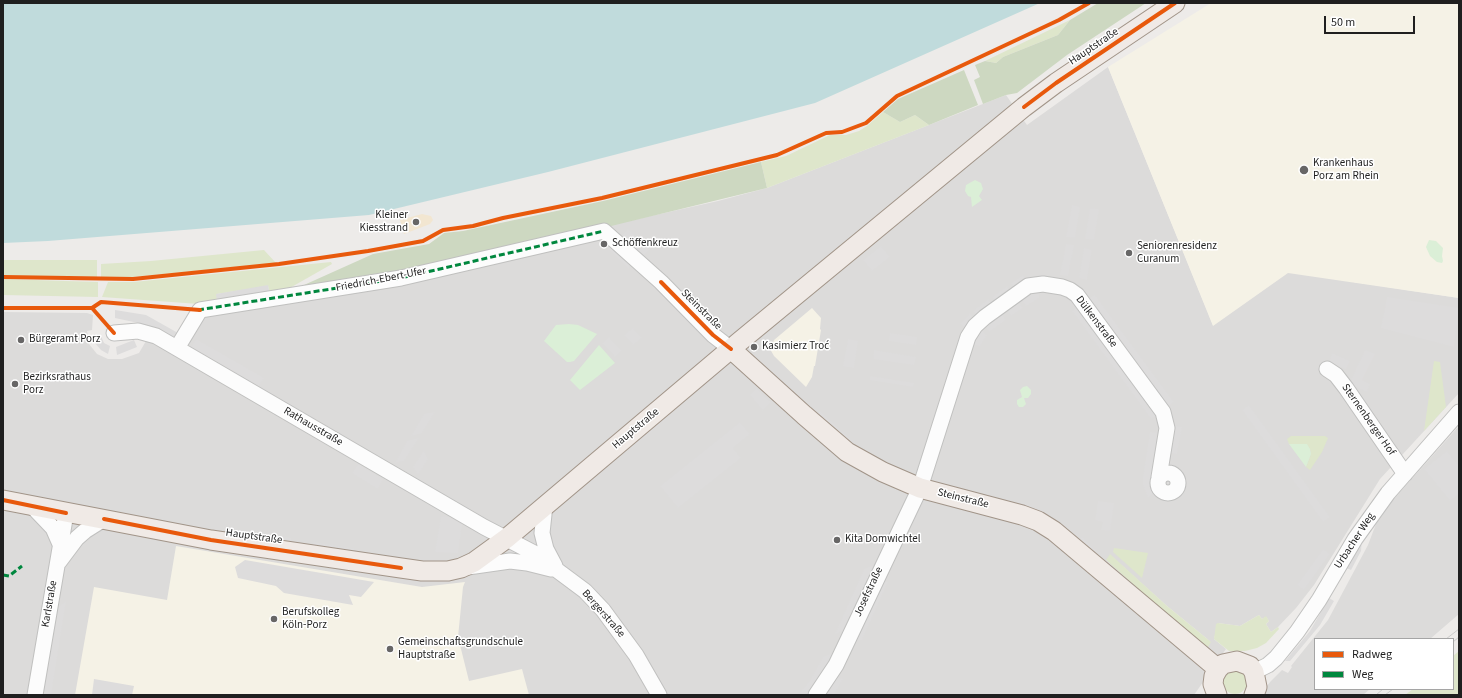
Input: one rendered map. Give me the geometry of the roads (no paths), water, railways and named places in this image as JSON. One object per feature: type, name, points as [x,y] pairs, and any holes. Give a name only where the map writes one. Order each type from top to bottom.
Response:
[{"type":"main road","name":"Hauptstraße","points":[[3,500],[211,540],[401,568],[429,571],[448,571],[461,568],[474,562],[506,538],[731,349],[1024,107],[1056,83],[1175,3]]},
{"type":"main road","name":"Steinstraße","points":[[731,349],[804,416],[847,452],[883,472],[920,488],[1022,514],[1038,521],[1054,531],[1218,669]]},
{"type":"main road","points":[[1216,694],[1213,684],[1214,676],[1218,669],[1223,664],[1237,661],[1250,666],[1254,672],[1258,687],[1254,695]]},
{"type":"street","name":"Steinstraße","points":[[604,230],[661,282],[713,335],[731,349]]},
{"type":"street","name":"Friedrich-Ebert-Ufer","points":[[177,348],[200,310],[401,278],[604,230]]},
{"type":"street","name":"Dülkenstraße","points":[[920,488],[968,337],[975,326],[985,317],[1028,286],[1036,284],[1062,287],[1077,295],[1162,412],[1166,428],[1159,477]]},
{"type":"street","name":"Rathausstraße","points":[[114,333],[138,331],[156,336],[506,538]]},
{"type":"street","name":"Sternenberger Hof","points":[[1327,369],[1336,375],[1346,388],[1405,474]]},
{"type":"street","name":"Urbacher Weg","points":[[1254,672],[1268,665],[1276,658],[1297,632],[1319,600],[1360,532],[1388,493],[1459,412]]},
{"type":"street","name":"Josefstraße","points":[[816,695],[836,665],[920,488]]},
{"type":"street","points":[[31,505],[53,528],[60,544]]},
{"type":"street","points":[[545,505],[542,520],[543,537],[558,570]]},
{"type":"street","name":"Karlstraße","points":[[35,695],[66,513]]},
{"type":"street","points":[[57,566],[77,538],[104,519]]},
{"type":"street","name":"Bergerstraße","points":[[506,538],[534,553],[558,570],[584,591],[603,610],[636,654],[660,695]]},
{"type":"street","points":[[461,568],[510,561],[558,570]]},
{"type":"water","points":[[3,3],[1040,3],[815,103],[548,172],[369,215],[48,241],[3,243]]},
{"type":"tram line","points":[[1447,638],[1459,629]]},
{"type":"tram line","points":[[1454,641],[1459,637]]},
{"type":"tram line","points":[[1376,695],[1382,690]]},
{"type":"tram line","points":[[1385,695],[1392,690]]},
{"type":"place","name":"Krankenhaus Porz am Rhein","points":[[1304,170]]},
{"type":"place","name":"Kleiner Kiesstrand","points":[[416,222]]},
{"type":"place","name":"Schöffenkreuz","points":[[604,244]]},
{"type":"place","name":"Seniorenresidenz Curanum","points":[[1129,253]]},
{"type":"place","name":"Bürgeramt Porz","points":[[21,340]]},
{"type":"place","name":"Kasimierz Troć","points":[[754,347]]},
{"type":"place","name":"Bezirksrathaus Porz","points":[[15,384]]},
{"type":"place","name":"Kita Domwichtel","points":[[837,540]]},
{"type":"place","name":"Berufskolleg Köln-Porz","points":[[274,619]]},
{"type":"place","name":"Gemeinschaftsgrundschule Hauptstraße","points":[[390,649]]}]
